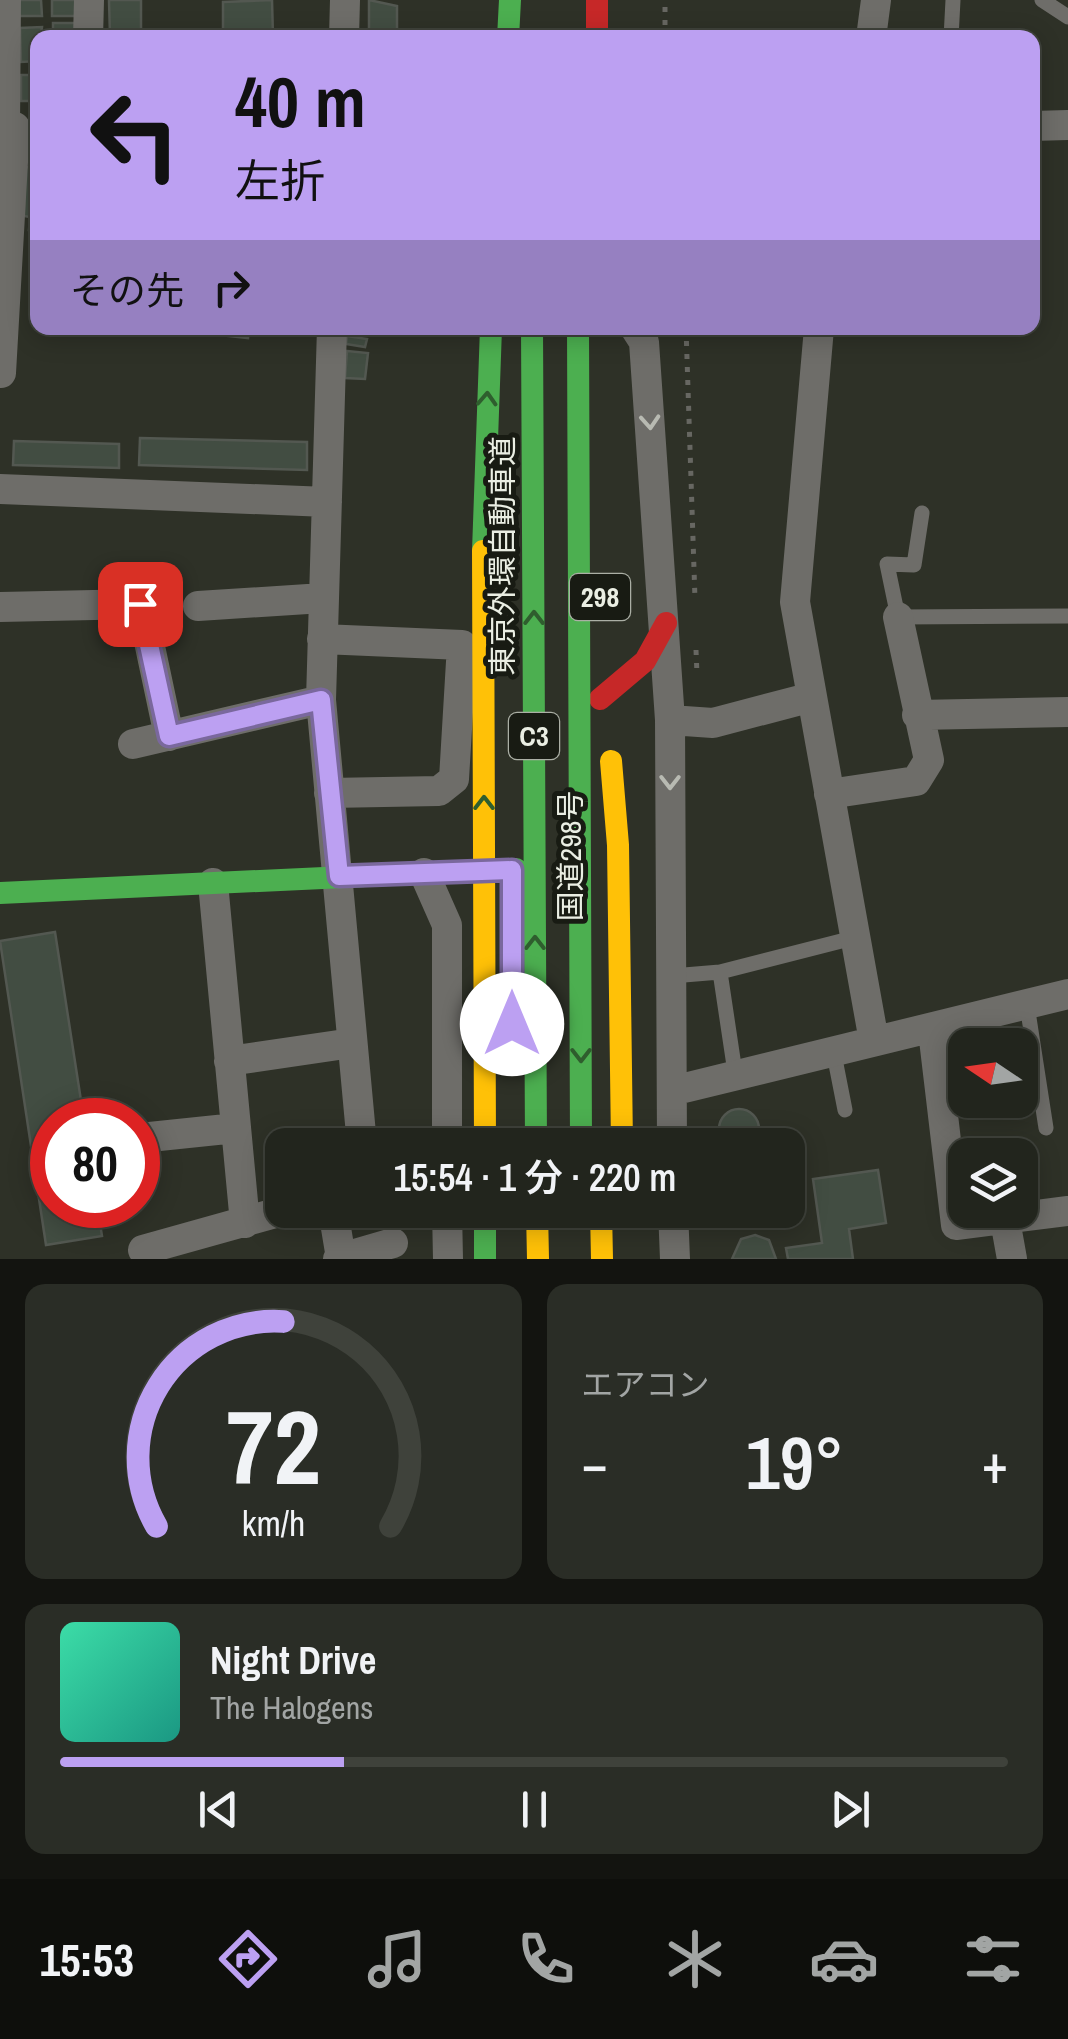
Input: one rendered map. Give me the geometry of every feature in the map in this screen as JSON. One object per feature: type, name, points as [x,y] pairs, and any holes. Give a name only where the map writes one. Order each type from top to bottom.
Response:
[{"type":"main road","points":[[512,0],[512,30]]},
{"type":"main road","points":[[531,0],[531,30]]},
{"type":"main road","points":[[577,0],[577,30]]},
{"type":"main road","points":[[597,0],[597,30]]},
{"type":"main road","points":[[485,1128],[483,470],[494,335]]},
{"type":"main road","name":"国道298号","points":[[512,335],[513,1128]]},
{"type":"main road","name":"東京外環自動車道","points":[[532,335],[536,1128]]},
{"type":"main road","points":[[585,335],[618,844],[622,1128]]},
{"type":"main road","name":"国道298号","points":[[585,335],[600,699],[601,1128]]},
{"type":"main road","name":"C3","points":[[582,1128],[585,335]]},
{"type":"main road","points":[[600,699],[645,660],[666,623]]},
{"type":"main road","points":[[0,893],[601,868]]},
{"type":"main road","points":[[485,1228],[485,1259]]},
{"type":"main road","points":[[514,1228],[514,1259]]},
{"type":"main road","points":[[537,1228],[538,1259]]},
{"type":"main road","points":[[582,1228],[582,1259]]},
{"type":"main road","points":[[601,1228],[602,1259]]},
{"type":"main road","points":[[622,1228],[622,1259]]},
{"type":"street","points":[[1,374],[14,127],[6,0]]},
{"type":"street","points":[[88,30],[89,0]]},
{"type":"street","points":[[344,30],[345,0]]},
{"type":"street","points":[[501,0],[510,30]]},
{"type":"street","points":[[872,30],[876,0]]},
{"type":"street","points":[[1040,126],[1068,125]]},
{"type":"street","points":[[332,335],[321,700],[360,1128]]},
{"type":"street","points":[[329,793],[440,791],[454,779],[462,645],[466,375],[491,335]]},
{"type":"street","points":[[640,335],[644,342],[666,623],[670,720],[672,1128]]},
{"type":"street","points":[[817,335],[796,602],[874,1041]]},
{"type":"street","points":[[0,489],[326,502]]},
{"type":"street","points":[[198,606],[323,598]]},
{"type":"street","points":[[0,607],[140,604],[169,736]]},
{"type":"street","points":[[829,794],[916,781],[929,760],[898,617]]},
{"type":"street","points":[[322,639],[462,645],[511,707]]},
{"type":"street","points":[[670,720],[713,723],[812,697]]},
{"type":"street","points":[[133,744],[321,700]]},
{"type":"street","points":[[918,715],[1068,712]]},
{"type":"street","points":[[424,874],[448,925],[448,1128]]},
{"type":"street","points":[[213,883],[245,1223]]},
{"type":"street","points":[[672,1091],[834,1054],[874,1041],[933,1031],[1068,994]]},
{"type":"street","points":[[449,1086],[512,1024]]},
{"type":"street","points":[[933,1031],[948,1158]]},
{"type":"street","points":[[229,1061],[352,1043]]},
{"type":"street","points":[[601,1112],[620,1128]]},
{"type":"street","points":[[160,1136],[236,1128]]},
{"type":"street","points":[[1038,1215],[1068,1211]]},
{"type":"street","points":[[143,1250],[265,1217]]},
{"type":"street","points":[[336,1228],[340,1258],[393,1243]]},
{"type":"street","points":[[447,1228],[448,1259]]},
{"type":"street","points":[[674,1228],[675,1259]]},
{"type":"street","points":[[1006,1228],[1012,1259]]},
{"type":"lane","points":[[951,30],[953,0]]},
{"type":"lane","points":[[1042,0],[1068,17]]},
{"type":"lane","points":[[922,512],[914,565],[887,564],[898,617],[1068,616]]},
{"type":"lane","points":[[672,976],[720,972],[858,937]]},
{"type":"lane","points":[[720,972],[736,1078]]},
{"type":"lane","points":[[1027,1006],[1046,1128]]},
{"type":"lane","points":[[834,1054],[846,1110]]},
{"type":"path","points":[[665,0],[665,30]]},
{"type":"building","points":[[18,0],[41,0],[42,16],[18,16]]},
{"type":"building","points":[[52,0],[79,0],[80,16],[52,16]]},
{"type":"building","points":[[109,0],[141,0],[141,30],[110,30]]},
{"type":"building","points":[[272,0],[273,30],[223,30],[223,2]]},
{"type":"building","points":[[369,0],[397,6],[397,30],[369,30]]},
{"type":"building","points":[[53,23],[76,23],[76,30],[53,30]]},
{"type":"building","points":[[42,27],[30,30],[30,61],[21,62],[20,28]]},
{"type":"building","points":[[21,75],[30,75],[30,101],[21,101]]},
{"type":"building","points":[[25,167],[30,167],[30,217],[24,216]]},
{"type":"building","points":[[347,336],[367,339],[365,347],[346,344]]},
{"type":"building","points":[[347,351],[368,353],[365,379],[345,378]]},
{"type":"building","points":[[140,438],[307,442],[307,470],[139,465]]},
{"type":"building","points":[[14,441],[119,444],[119,468],[13,465]]},
{"type":"building","points":[[55,932],[81,1098],[30,1098],[30,1139],[0,941]]},
{"type":"building","points":[[739,1109],[757,1121],[759,1128],[719,1128],[725,1115]]},
{"type":"building","points":[[878,1170],[886,1223],[849,1229],[853,1259],[788,1259],[786,1248],[822,1243],[813,1179]]},
{"type":"building","points":[[43,1228],[101,1228],[102,1236],[46,1245]]},
{"type":"building","points":[[755,1235],[769,1240],[776,1259],[732,1259],[741,1239]]},
{"type":"traffic: fast","points":[[508,30],[510,0]]},
{"type":"traffic: fast","points":[[483,551],[491,335]]},
{"type":"traffic: fast","points":[[532,335],[536,1128]]},
{"type":"traffic: fast","points":[[578,335],[581,1128]]},
{"type":"traffic: fast","points":[[0,893],[516,869]]},
{"type":"traffic: fast","points":[[485,1228],[485,1259]]},
{"type":"traffic: slow","points":[[483,551],[485,1128]]},
{"type":"traffic: slow","points":[[611,761],[618,845],[622,1128]]},
{"type":"traffic: slow","points":[[537,1228],[538,1259]]},
{"type":"traffic: slow","points":[[601,1228],[602,1259]]},
{"type":"traffic: jam","points":[[597,0],[597,30]]},
{"type":"traffic: jam","points":[[600,699],[645,661],[666,623]]},
{"type":"route","points":[[140,604],[169,736],[321,700],[339,876],[512,870],[512,1024]]}]
